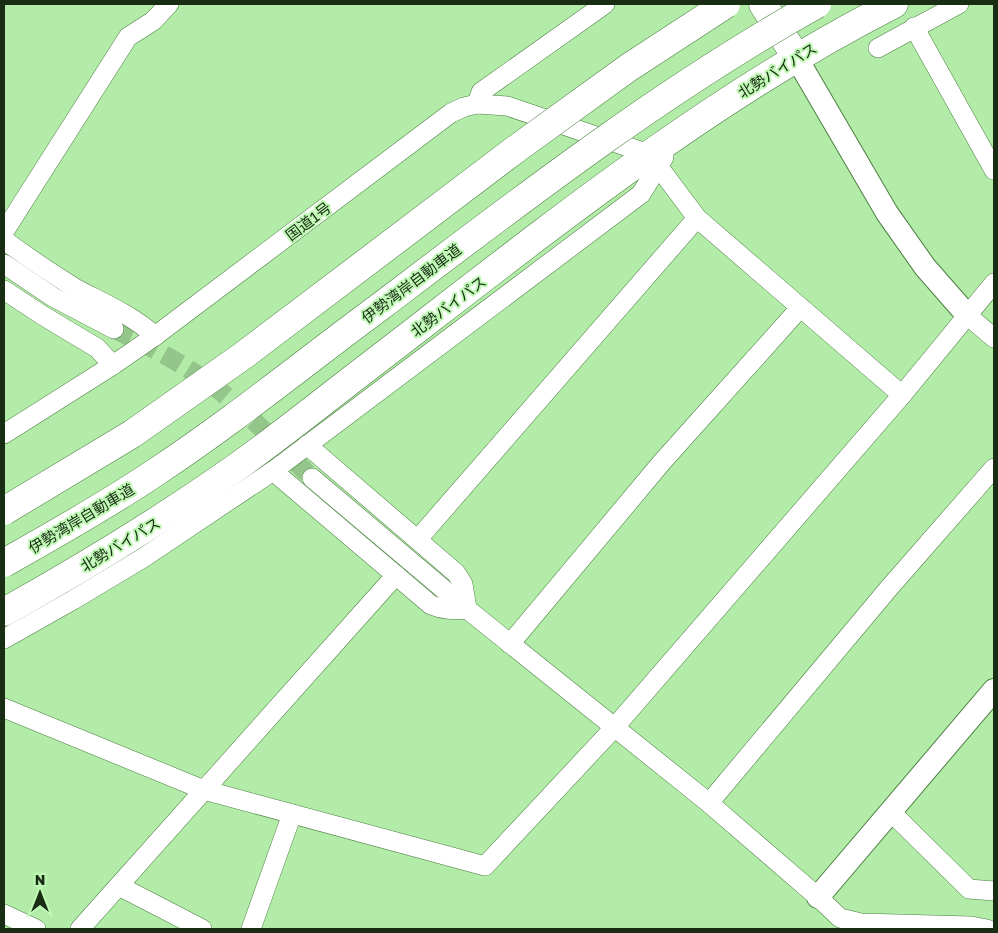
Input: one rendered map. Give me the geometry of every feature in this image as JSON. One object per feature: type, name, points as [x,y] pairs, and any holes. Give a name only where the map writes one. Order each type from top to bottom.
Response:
[{"type":"main road","points":[[4,511],[132,434],[244,355],[516,149],[628,68],[726,4]]},
{"type":"main road","points":[[763,4],[796,57]]},
{"type":"main road","name":"伊勢湾岸自動車道","points":[[4,563],[153,474],[271,390],[396,294],[652,106],[763,34],[817,4]]},
{"type":"main road","name":"北勢バイパス","points":[[4,612],[159,520],[236,467],[654,160],[677,134],[796,57],[894,4]]},
{"type":"street","points":[[4,232],[128,37],[153,21],[169,4]]},
{"type":"street","points":[[605,4],[481,92],[477,104],[506,106],[654,160],[697,218],[902,395]]},
{"type":"street","points":[[878,48],[914,26],[959,4]]},
{"type":"street","points":[[914,26],[994,170]]},
{"type":"street","points":[[796,57],[887,213],[925,267],[967,315],[994,338]]},
{"type":"street","name":"国道1号","points":[[4,434],[155,336],[450,114],[464,107],[477,104]]},
{"type":"street","points":[[4,639],[143,558],[307,446],[641,194],[654,160]]},
{"type":"street","points":[[418,539],[697,218]]},
{"type":"street","points":[[4,240],[61,279],[143,325],[155,336]]},
{"type":"street","points":[[4,264],[53,297],[114,329]]},
{"type":"street","points":[[4,708],[204,790],[486,866],[614,728],[902,395],[994,283]]},
{"type":"street","points":[[4,290],[97,348],[113,365]]},
{"type":"street","points":[[510,644],[662,462],[800,308]]},
{"type":"street","points":[[307,446],[456,573],[463,584],[467,609]]},
{"type":"street","points":[[709,803],[888,588],[994,468]]},
{"type":"street","points":[[273,471],[431,605],[454,610],[467,609]]},
{"type":"street","points":[[312,478],[467,609],[709,803],[840,918],[861,922],[971,926],[987,929]]},
{"type":"street","points":[[80,929],[396,575]]},
{"type":"street","points":[[818,897],[994,690]]},
{"type":"street","points":[[891,812],[969,889],[994,891]]},
{"type":"street","points":[[251,929],[292,814]]},
{"type":"street","points":[[119,886],[202,929]]},
{"type":"street","points":[[4,914],[36,929]]},
{"type":"tunnel","points":[[114,329],[169,357],[220,391],[312,478]]}]
